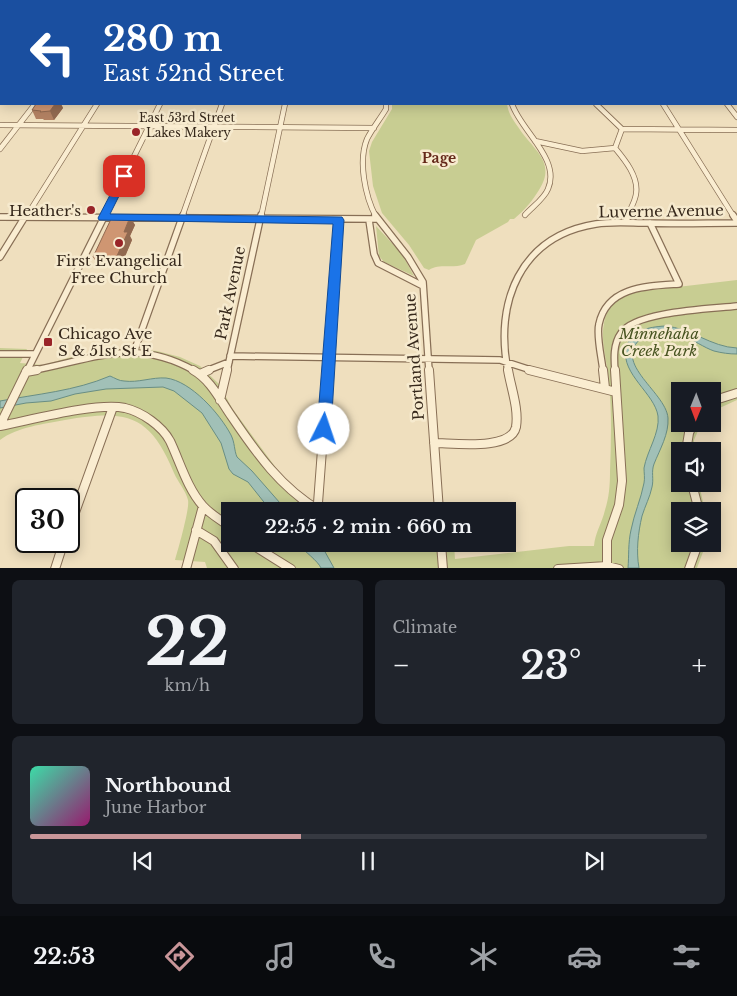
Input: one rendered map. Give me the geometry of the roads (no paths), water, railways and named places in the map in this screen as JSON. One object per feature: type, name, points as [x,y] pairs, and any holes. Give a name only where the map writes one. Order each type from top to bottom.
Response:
[{"type":"street","points":[[0,149],[34,105]]},
{"type":"street","points":[[0,257],[97,105]]},
{"type":"street","points":[[0,425],[159,105]]},
{"type":"street","points":[[134,352],[222,105]]},
{"type":"street","name":"Park Avenue","points":[[220,400],[285,105]]},
{"type":"street","name":"Portland Avenue","points":[[386,105],[386,109],[366,142],[363,159],[370,204],[377,219],[407,253],[418,270],[423,286],[438,502]]},
{"type":"street","points":[[512,105],[518,122],[535,141],[546,160],[551,174],[547,190],[526,216]]},
{"type":"street","points":[[597,105],[622,129],[737,130]]},
{"type":"street","points":[[665,105],[737,222]]},
{"type":"street","points":[[728,105],[737,117]]},
{"type":"street","name":"East 53rd Street","points":[[0,126],[374,128]]},
{"type":"street","points":[[615,148],[622,129]]},
{"type":"street","points":[[535,141],[582,151],[615,148]]},
{"type":"street","points":[[615,148],[631,171],[636,186],[635,200],[626,214],[626,222]]},
{"type":"street","points":[[0,217],[377,219]]},
{"type":"street","points":[[318,502],[339,220]]},
{"type":"street","points":[[370,220],[374,254],[378,263],[423,286]]},
{"type":"street","name":"Luverne Avenue","points":[[434,443],[498,442],[512,436],[516,424],[506,362],[505,310],[511,288],[521,269],[540,249],[568,231],[590,224],[626,222],[737,222]]},
{"type":"street","points":[[605,388],[598,326],[600,317],[609,302],[630,289],[679,284],[650,222]]},
{"type":"street","points":[[607,566],[607,540],[622,492],[615,347],[619,335],[628,326],[668,314],[737,306]]},
{"type":"street","points":[[26,372],[42,370],[103,353],[134,352],[177,362],[200,374],[276,477],[306,502]]},
{"type":"street","points":[[0,354],[34,354]]},
{"type":"street","points":[[200,374],[230,359],[500,360],[517,367],[616,392]]},
{"type":"street","points":[[721,398],[737,393]]},
{"type":"street","points":[[0,425],[68,412],[113,406],[125,408],[142,415],[163,431],[169,440],[187,481],[203,506],[221,520]]},
{"type":"street","points":[[80,498],[113,406]]},
{"type":"street","points":[[186,568],[203,506]]},
{"type":"street","points":[[196,530],[199,534],[214,541],[234,568]]},
{"type":"street","points":[[264,552],[291,568]]},
{"type":"street","points":[[442,552],[443,568]]},
{"type":"street","points":[[689,568],[695,552]]},
{"type":"street","points":[[55,568],[60,553]]},
{"type":"street","points":[[558,568],[607,566],[620,568]]},
{"type":"water","points":[[665,326],[684,330],[718,344],[737,348],[737,354],[714,351],[682,335],[664,330],[646,335],[635,345],[632,355],[635,365],[665,408],[668,424],[664,441],[653,467],[652,487],[642,516],[638,549],[639,568],[628,568],[631,530],[644,483],[644,468],[657,429],[658,416],[656,408],[628,367],[626,349],[632,338],[641,331]]},
{"type":"water","points":[[110,376],[129,381],[166,378],[176,380],[185,385],[204,400],[220,418],[232,438],[237,457],[279,502],[264,502],[248,482],[233,474],[229,469],[221,443],[202,413],[174,391],[163,387],[106,389],[75,394],[51,401],[0,408],[0,401],[56,392]]},
{"type":"water","points":[[306,552],[325,552],[334,568],[321,568]]},
{"type":"place","name":"Lakes Makery","points":[[136,132]]},
{"type":"place","name":"Heather's","points":[[91,210]]},
{"type":"place","name":"First Evangelical Free Church","points":[[119,243]]},
{"type":"place","name":"Chicago Ave S & 51st St E","points":[[48,342]]},
{"type":"district","name":"Page","points":[[439,158]]},
{"type":"park label","name":"Minnehaha Creek Park","points":[[659,342]]}]
